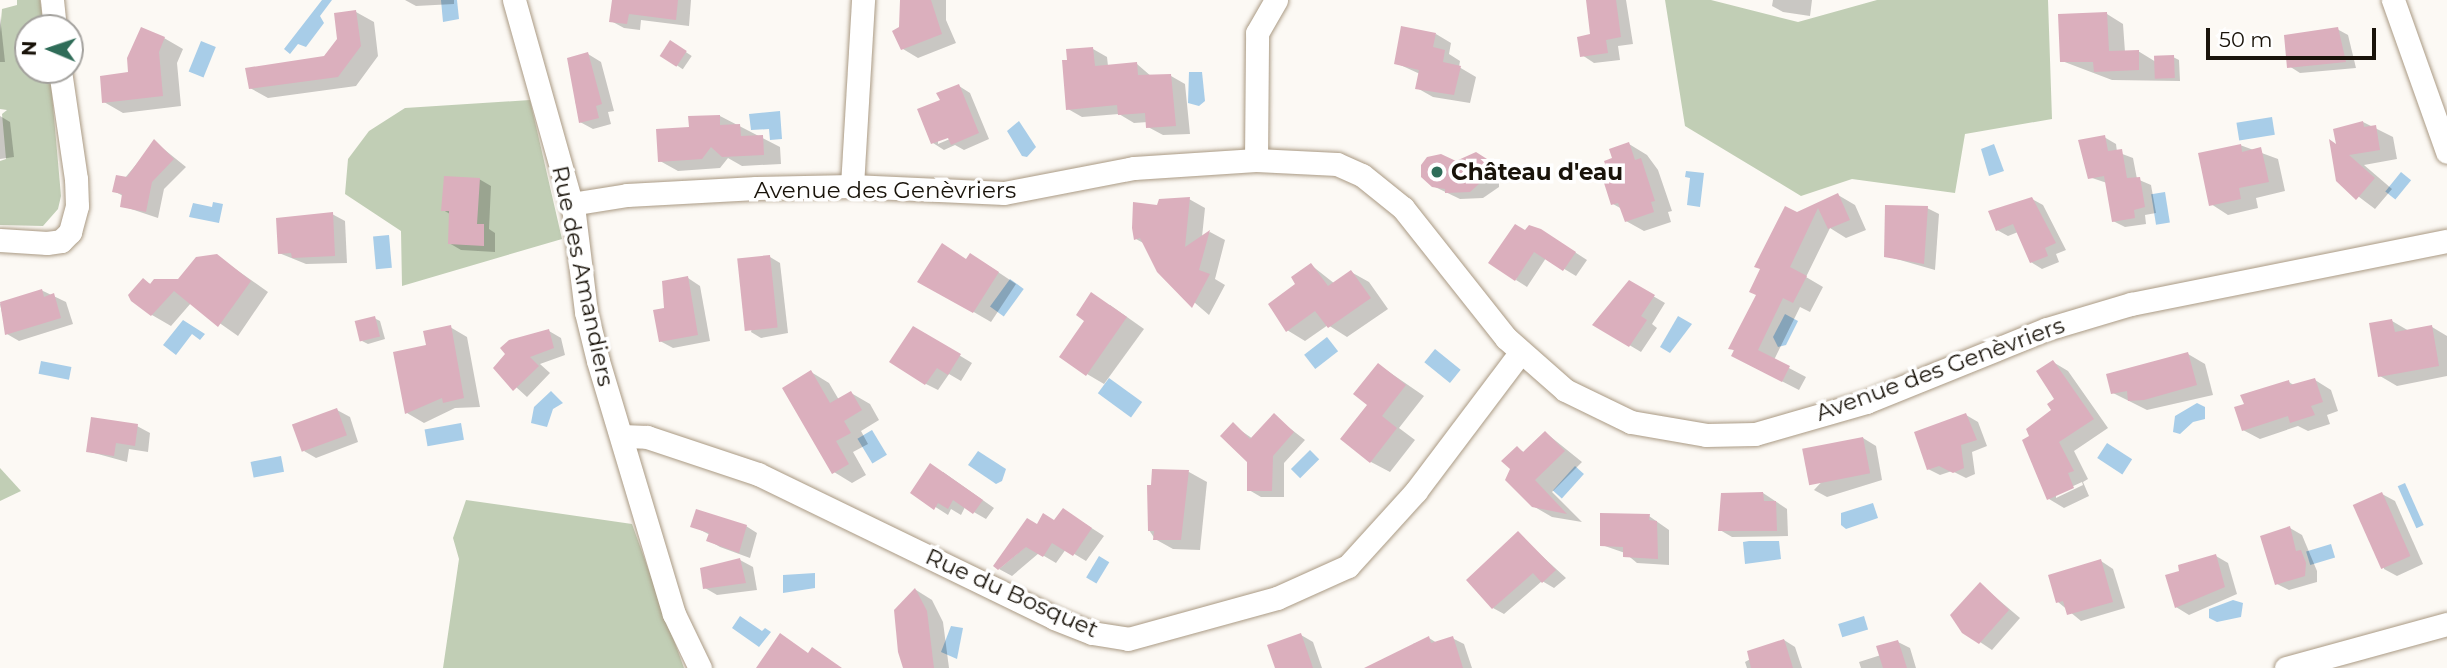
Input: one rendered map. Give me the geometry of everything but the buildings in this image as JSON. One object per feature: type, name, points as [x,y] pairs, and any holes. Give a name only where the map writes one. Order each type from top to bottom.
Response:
[{"type":"street","name":"Rue des Amandiers","points":[[514,0],[571,204],[592,342],[674,614],[700,668]]},
{"type":"street","points":[[852,186],[863,0]]},
{"type":"street","points":[[1256,160],[1257,33],[1276,0]]},
{"type":"street","points":[[2393,0],[2447,152]]},
{"type":"street","points":[[0,240],[47,243],[61,241],[70,232],[77,206],[76,180],[63,84]]},
{"type":"street","name":"Avenue des Genèvriers","points":[[571,204],[640,195],[852,186],[1004,193],[1134,168],[1256,160],[1337,164],[1362,176],[1420,227],[1520,353],[1581,400],[1631,422],[1687,434],[1745,435],[1874,399],[2088,315],[2447,241]]},
{"type":"street","name":"Rue du Bosquet","points":[[622,436],[647,438],[758,474],[1054,618],[1092,633],[1128,639],[1278,598],[1348,566],[1416,491],[1520,353]]},
{"type":"street","points":[[2286,668],[2446,624]]},
{"type":"green space","points":[[17,0],[40,0],[42,14],[14,14],[14,84],[51,84],[61,196],[58,209],[43,226],[0,225],[0,161],[6,159],[2,114],[7,110],[0,109],[0,32],[2,9],[17,5]]},
{"type":"green space","points":[[1665,0],[1711,0],[1798,22],[1877,0],[2048,0],[2052,119],[1965,134],[1955,193],[1852,179],[1801,196],[1685,126]]},
{"type":"green space","points":[[530,100],[562,239],[402,286],[401,231],[345,194],[348,159],[369,131],[405,108]]},
{"type":"green space","points":[[0,468],[21,491],[0,501]]},
{"type":"green space","points":[[466,500],[632,524],[684,668],[443,668],[459,559],[453,538]]},
{"type":"water","points":[[322,0],[332,0],[320,16],[324,23],[306,47],[298,44],[290,54],[284,49]]},
{"type":"water","points":[[441,0],[457,0],[459,19],[443,22]]},
{"type":"water","points":[[201,41],[216,47],[203,78],[189,72]]},
{"type":"water","points":[[1189,72],[1202,72],[1205,101],[1199,106],[1188,103]]},
{"type":"water","points":[[780,111],[782,139],[770,140],[769,129],[751,130],[749,114]]},
{"type":"water","points":[[2272,117],[2275,135],[2239,140],[2236,123]]},
{"type":"water","points":[[1019,121],[1036,147],[1027,157],[1022,156],[1007,131]]},
{"type":"water","points":[[1994,144],[2004,171],[1989,176],[1981,149]]},
{"type":"water","points":[[1686,171],[1704,173],[1700,207],[1687,205],[1690,178],[1685,177]]},
{"type":"water","points":[[2401,172],[2411,180],[2395,200],[2385,191]]},
{"type":"water","points":[[2165,192],[2170,223],[2156,225],[2151,194]]},
{"type":"water","points":[[213,202],[223,204],[219,223],[189,217],[193,203],[212,207]]},
{"type":"water","points":[[389,235],[392,268],[376,269],[373,236]]},
{"type":"water","points":[[1010,279],[1024,289],[1004,316],[990,307]]},
{"type":"water","points":[[1785,314],[1798,321],[1786,345],[1778,347],[1773,337]]},
{"type":"water","points":[[1678,316],[1692,324],[1670,353],[1660,347]]},
{"type":"water","points":[[183,320],[205,334],[200,340],[192,334],[176,355],[163,345]]},
{"type":"water","points":[[1327,337],[1338,351],[1315,369],[1304,355]]},
{"type":"water","points":[[1435,349],[1461,370],[1450,383],[1424,362]]},
{"type":"water","points":[[41,361],[71,367],[69,380],[39,374]]},
{"type":"water","points":[[1109,378],[1142,402],[1131,417],[1098,393]]},
{"type":"water","points":[[551,391],[563,403],[553,409],[547,427],[531,423],[534,407]]},
{"type":"water","points":[[2197,403],[2205,407],[2205,419],[2193,422],[2180,434],[2173,432],[2175,416]]},
{"type":"water","points":[[461,423],[464,440],[428,446],[425,429]]},
{"type":"water","points":[[872,430],[887,455],[872,464],[857,439]]},
{"type":"water","points":[[2107,443],[2132,459],[2122,474],[2097,458]]},
{"type":"water","points":[[1310,450],[1319,459],[1300,478],[1291,469]]},
{"type":"water","points":[[978,451],[1006,469],[1002,481],[996,484],[968,465]]},
{"type":"water","points":[[281,456],[284,472],[254,478],[251,462]]},
{"type":"water","points":[[1575,466],[1584,474],[1562,499],[1553,491]]},
{"type":"water","points":[[2405,483],[2424,525],[2416,528],[2398,486]]},
{"type":"water","points":[[1873,503],[1878,518],[1846,529],[1841,525],[1841,513]]},
{"type":"water","points":[[1779,541],[1781,559],[1745,564],[1743,542]]},
{"type":"water","points":[[2331,544],[2335,557],[2310,565],[2306,552]]},
{"type":"water","points":[[1099,556],[1109,562],[1096,584],[1086,577]]},
{"type":"water","points":[[815,573],[815,588],[783,593],[783,575]]},
{"type":"water","points":[[2233,600],[2243,603],[2241,617],[2217,622],[2209,618],[2209,609]]},
{"type":"water","points":[[740,616],[762,631],[765,628],[771,632],[759,647],[732,628]]},
{"type":"water","points":[[1864,616],[1868,629],[1842,637],[1838,624]]},
{"type":"water","points":[[951,626],[963,628],[957,659],[941,652]]},
{"type":"place","name":"Château d'eau","points":[[1437,172]]}]
